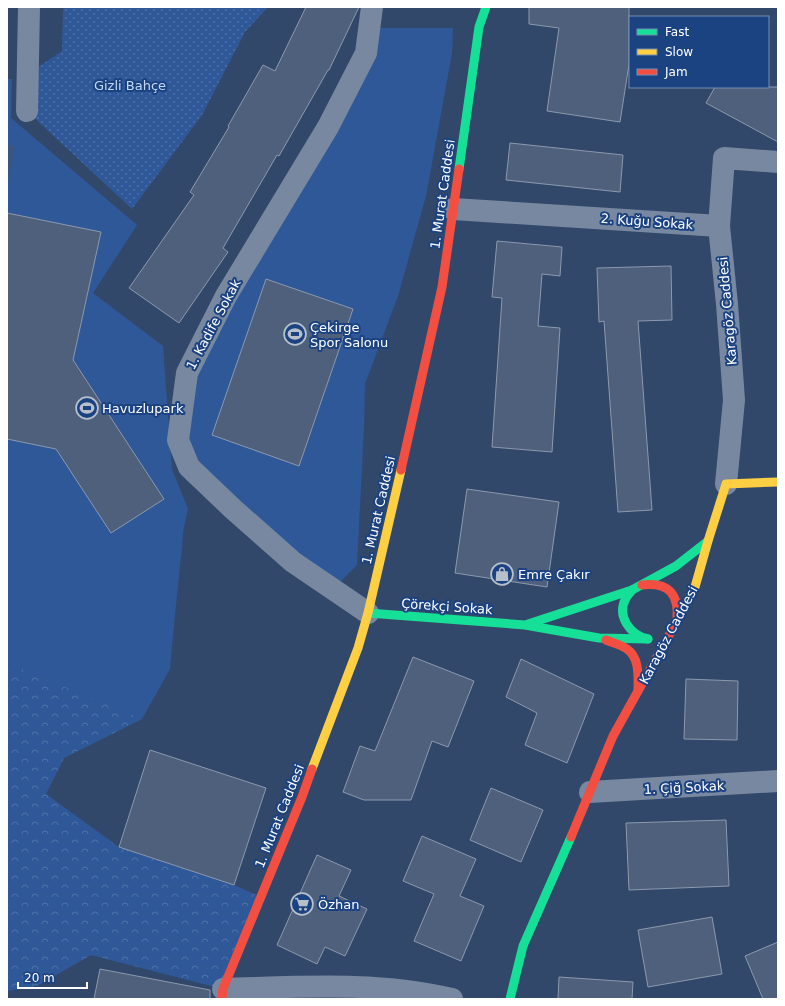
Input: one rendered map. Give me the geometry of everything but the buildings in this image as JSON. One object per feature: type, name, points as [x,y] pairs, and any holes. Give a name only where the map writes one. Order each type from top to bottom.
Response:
[{"type":"street","points":[[27,111],[28,7]]},
{"type":"street","name":"1. Kadife Sokak","points":[[368,612],[293,562],[233,509],[189,467],[178,440],[187,373],[226,296],[328,126],[366,53],[372,7]]},
{"type":"street","name":"1. Murat Caddesi","points":[[223,994],[304,791],[352,662],[368,612],[442,287],[479,27],[486,7]]},
{"type":"street","points":[[719,226],[724,158],[778,162]]},
{"type":"street","name":"2. Kuğu Sokak","points":[[453,209],[719,226]]},
{"type":"street","name":"Karagöz Caddesi","points":[[510,999],[523,946],[613,736],[695,587],[726,484],[734,400],[727,304],[719,226]]},
{"type":"street","points":[[726,484],[778,482]]},
{"type":"street","points":[[525,625],[632,590],[676,566],[708,541]]},
{"type":"street","points":[[599,638],[657,639],[665,635],[675,624],[678,612],[677,603],[673,595],[666,588],[658,585],[642,585]]},
{"type":"street","points":[[632,590],[626,597],[623,606],[624,620],[632,631],[639,637],[648,639]]},
{"type":"street","name":"Çörekçi Sokak","points":[[368,612],[525,625],[599,638]]},
{"type":"street","points":[[599,638],[626,648],[633,654],[638,664],[638,691]]},
{"type":"street","name":"1. Çiğ Sokak","points":[[590,792],[778,781]]},
{"type":"street","points":[[223,994],[324,986],[391,989],[452,999]]},
{"type":"green space","name":"Gizli Bahçe","points":[[64,7],[268,7],[245,32],[202,115],[132,209],[27,111],[28,74],[62,51]]},
{"type":"green space","name":"Çekirge Spor Salonu","points":[[369,28],[453,28],[452,53],[426,196],[398,296],[365,384],[357,565],[333,589],[189,467],[187,373]]},
{"type":"green space","name":"Havuzlupark","points":[[7,79],[12,79],[11,118],[137,225],[93,293],[163,346],[172,469],[188,509],[183,532],[170,669],[142,719],[83,699],[7,667]]},
{"type":"green space","points":[[7,663],[142,719],[64,758],[46,794],[119,847],[234,885],[261,897],[223,989],[91,955],[37,986],[7,991]]},
{"type":"shaded area","points":[[7,145],[15,147],[7,186]]},
{"type":"traffic: fast","points":[[459,169],[479,27],[486,7]]},
{"type":"traffic: fast","points":[[528,624],[632,590],[676,566],[708,541]]},
{"type":"traffic: fast","points":[[632,590],[623,605],[624,618],[630,629],[641,637],[648,639]]},
{"type":"traffic: fast","points":[[368,613],[525,625],[599,638],[648,639]]},
{"type":"traffic: fast","points":[[510,999],[523,946],[571,837]]},
{"type":"traffic: slow","points":[[312,769],[358,648],[368,613],[401,470]]},
{"type":"traffic: slow","points":[[678,619],[695,587],[726,484],[778,482]]},
{"type":"traffic: jam","points":[[401,470],[442,287],[459,169]]},
{"type":"traffic: jam","points":[[642,585],[659,586],[670,592],[676,603],[677,620]]},
{"type":"traffic: jam","points":[[571,837],[613,736],[678,619]]},
{"type":"traffic: jam","points":[[606,640],[627,649],[634,657],[637,668],[638,691]]},
{"type":"traffic: jam","points":[[222,999],[223,989],[302,797],[312,769]]},
{"type":"place","name":"Çekirge Spor Salonu","points":[[295,334]]},
{"type":"place","name":"Havuzlupark","points":[[87,408]]},
{"type":"place","name":"Emre Çakır","points":[[502,574]]},
{"type":"place","name":"Özhan","points":[[302,904]]}]
